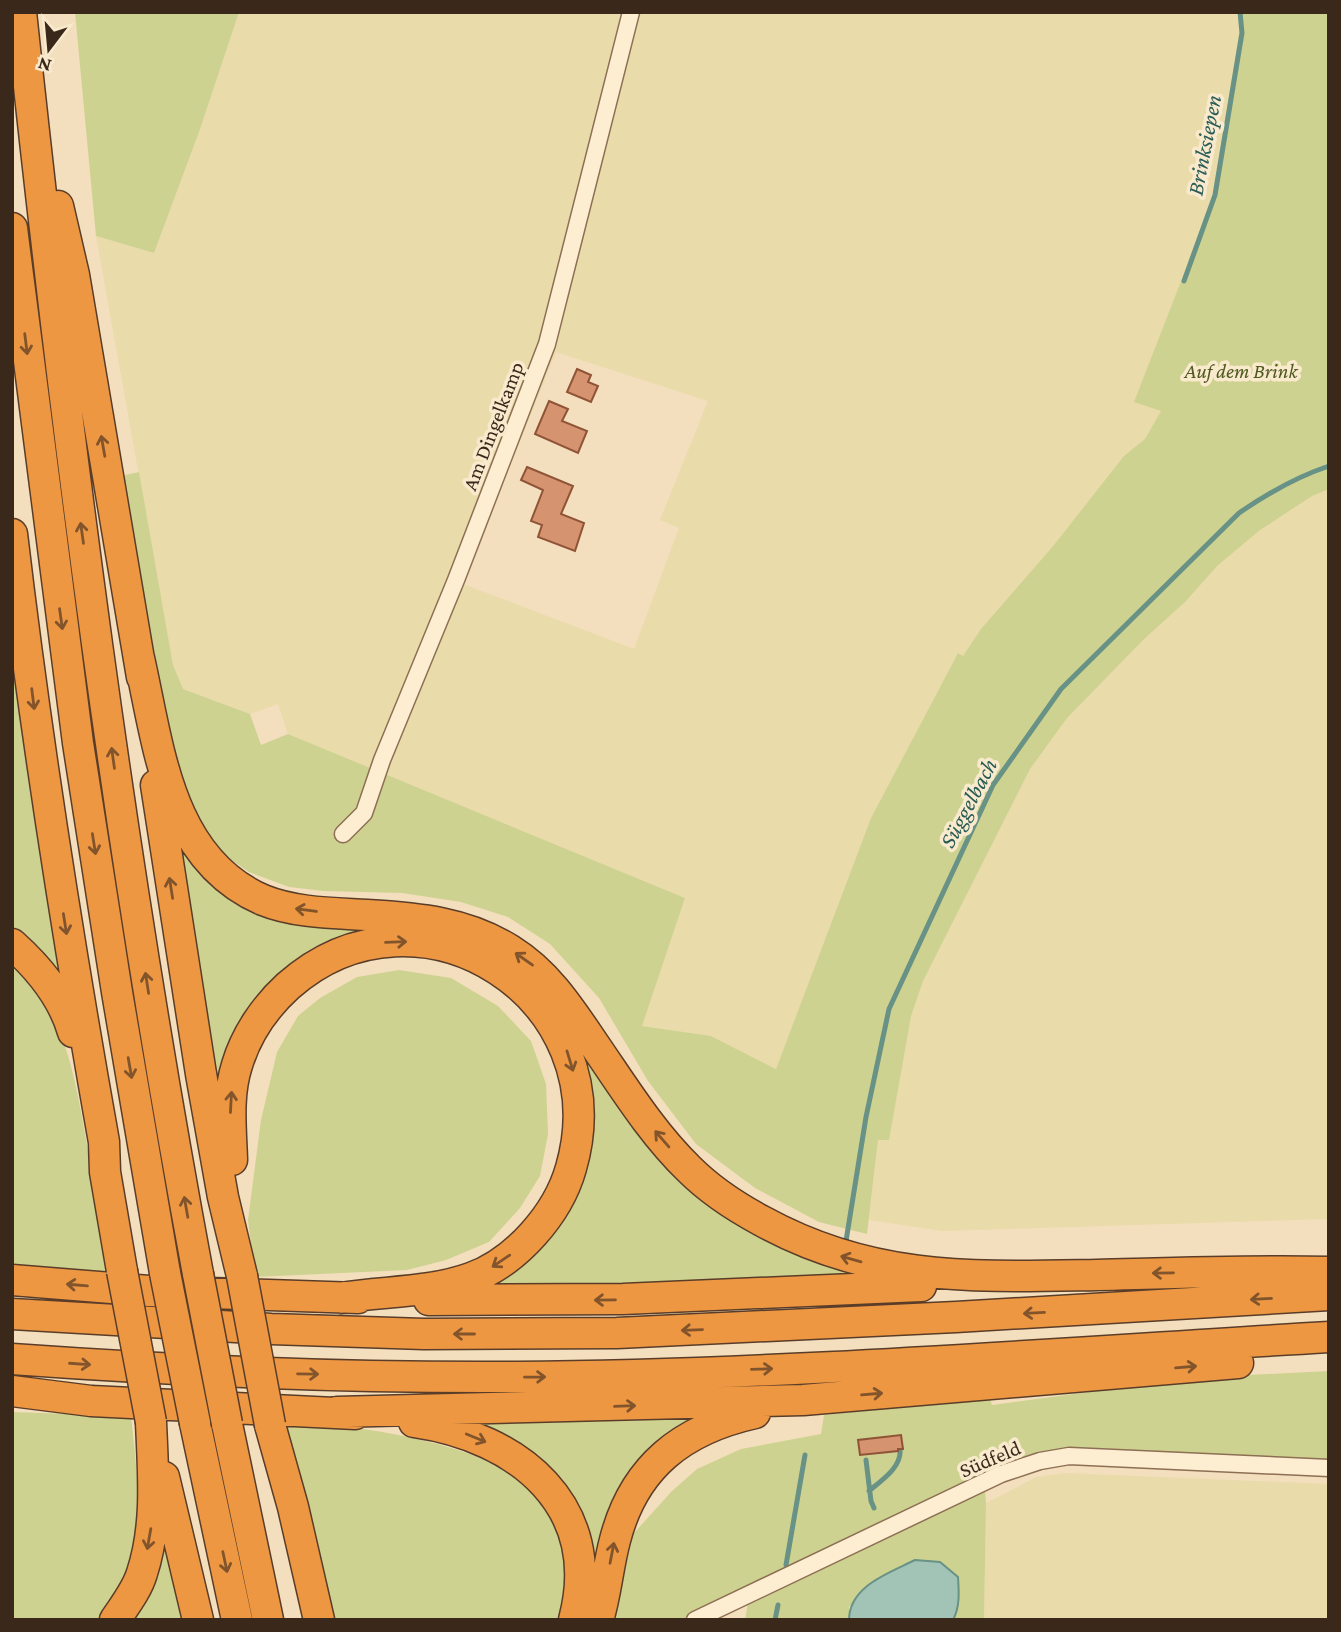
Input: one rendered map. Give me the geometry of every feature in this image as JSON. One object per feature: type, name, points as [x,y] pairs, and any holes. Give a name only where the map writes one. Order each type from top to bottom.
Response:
[{"type":"highway","points":[[21,12],[62,390],[116,784],[152,1014],[198,1274],[268,1620]]},
{"type":"highway","points":[[31,107],[58,204],[74,275],[139,658],[161,828],[201,1074],[223,1197],[236,1244],[270,1425],[280,1494],[306,1620]]},
{"type":"highway","points":[[12,228],[56,583],[117,992],[165,1273],[237,1620]]},
{"type":"highway","points":[[12,534],[45,787],[66,930],[104,1142],[105,1172],[151,1422],[198,1620]]},
{"type":"highway","points":[[139,658],[165,777],[177,812],[205,857],[234,883],[264,900],[298,909],[452,924],[499,943],[535,967],[555,987],[646,1120],[690,1171],[721,1196],[786,1234],[851,1259],[917,1272],[991,1277],[1275,1270],[1329,1272]]},
{"type":"highway","points":[[236,1244],[230,1118],[232,1088],[246,1042],[258,1020],[277,996],[328,958],[356,947],[386,942],[420,942],[457,949],[490,964],[527,992],[553,1022],[570,1056],[577,1087],[579,1115],[577,1147],[568,1178],[546,1216],[526,1242],[474,1277],[447,1286],[341,1298]]},
{"type":"highway","points":[[12,944],[30,960],[49,984],[71,1026],[94,1139],[105,1172]]},
{"type":"highway","points":[[12,1280],[149,1290],[454,1301],[623,1299],[961,1284],[991,1277]]},
{"type":"highway","points":[[12,1314],[285,1330],[425,1334],[617,1333],[1329,1295]]},
{"type":"highway","points":[[12,1359],[276,1374],[540,1377],[822,1367],[1329,1337]]},
{"type":"highway","points":[[12,1391],[91,1401],[337,1412],[803,1400],[1329,1355]]},
{"type":"highway","points":[[598,1620],[615,1540],[624,1513],[634,1490],[649,1469],[667,1452],[705,1428],[728,1419],[803,1400]]},
{"type":"highway","points":[[12,1401],[91,1401]]},
{"type":"highway","points":[[337,1412],[429,1424],[461,1433],[497,1447],[541,1479],[557,1497],[577,1541],[581,1583],[574,1620]]},
{"type":"highway","points":[[115,1620],[142,1574],[150,1535],[154,1505],[151,1422]]},
{"type":"highway","points":[[270,1425],[293,1507],[319,1620]]},
{"type":"street","name":"Am Dingelkamp","points":[[343,834],[364,813],[382,760],[456,580],[547,344],[631,12]]},
{"type":"street","name":"Südfeld","points":[[695,1620],[1001,1474],[1040,1461],[1069,1456],[1329,1468]]},
{"type":"green space","points":[[75,12],[239,12],[199,132],[154,253],[96,236]]},
{"type":"green space","points":[[239,12],[1329,12],[1329,446],[1030,712],[958,653],[871,818],[776,1069],[711,1036],[642,1026],[685,898],[288,734],[278,704],[250,714],[183,689],[173,665],[96,236],[154,253],[199,132]],"holes":[[[556,352],[708,401],[660,520],[679,528],[634,649],[463,584]]]},
{"type":"green space","name":"Auf dem Brink","points":[[1238,12],[1329,12],[1329,489],[1312,496],[1260,530],[1217,566],[1185,602],[1143,640],[1067,718],[1030,769],[923,981],[911,1016],[889,1140],[878,1140],[867,1234],[819,1222],[755,1188],[696,1144],[648,1081],[599,998],[550,944],[508,917],[461,902],[402,893],[324,891],[289,887],[249,872],[211,846],[172,770],[121,476],[139,472],[173,665],[183,689],[250,714],[261,745],[288,734],[685,898],[642,1026],[711,1036],[776,1069],[871,818],[958,653],[963,656],[981,629],[1054,545],[1124,456],[1145,439],[1161,411],[1134,402],[1213,194],[1240,28]]},
{"type":"green space","points":[[1329,489],[1329,1219],[942,1231],[869,1220],[880,1120],[898,1010],[994,785],[1199,564],[1313,494]]},
{"type":"green space","points":[[12,650],[61,977],[12,931]]},
{"type":"green space","points":[[177,843],[217,888],[258,910],[294,920],[444,933],[480,944],[514,962],[552,997],[583,1041],[642,1136],[687,1181],[710,1200],[759,1231],[812,1255],[870,1274],[479,1288],[519,1262],[550,1230],[572,1192],[580,1170],[585,1146],[584,1084],[565,1030],[532,986],[487,953],[436,935],[381,933],[326,949],[276,985],[244,1025],[237,1038],[221,1091],[218,1091]]},
{"type":"green space","points":[[12,961],[46,1004],[66,1049],[78,1097],[110,1277],[12,1268]]},
{"type":"green space","points":[[399,970],[451,978],[498,1006],[531,1041],[546,1084],[548,1134],[540,1176],[520,1208],[489,1242],[446,1260],[407,1270],[255,1277],[248,1220],[261,1120],[277,1052],[298,1016],[320,998],[357,977]]},
{"type":"green space","points":[[1329,1371],[1329,1460],[1066,1451],[1019,1459],[984,1477],[984,1620],[953,1620],[956,1617],[849,1606],[849,1620],[745,1620],[748,1603],[792,1583],[794,1572],[687,1620],[613,1620],[626,1554],[634,1533],[672,1491],[697,1469],[741,1449],[821,1434],[824,1415],[990,1399],[992,1405],[1164,1382]]},
{"type":"green space","points":[[12,1412],[131,1416],[138,1496],[136,1537],[127,1573],[99,1620],[12,1620]]},
{"type":"green space","points":[[702,1419],[682,1430],[596,1596],[589,1543],[464,1424]]},
{"type":"green space","points":[[283,1426],[353,1428],[399,1435],[461,1451],[512,1474],[540,1502],[562,1539],[567,1578],[557,1620],[330,1620]]},
{"type":"green space","points":[[1065,1473],[1329,1484],[1329,1620],[984,1620],[986,1503],[1037,1477]]},
{"type":"green space","points":[[164,1531],[183,1620],[129,1620]]},
{"type":"shaded area","points":[[915,1560],[940,1562],[958,1577],[958,1605],[953,1620],[849,1620],[851,1608],[863,1590],[872,1582]]},
{"type":"building","points":[[577,369],[591,375],[588,382],[598,386],[591,402],[567,392]]},
{"type":"building","points":[[549,401],[568,409],[562,421],[587,431],[578,453],[535,434]]},
{"type":"building","points":[[527,467],[573,486],[561,514],[584,523],[575,551],[538,537],[542,525],[531,521],[543,490],[521,480]]},
{"type":"building","points":[[901,1435],[903,1449],[860,1455],[858,1440]]},
{"type":"waterway","name":"Brinksiepen","points":[[1184,281],[1215,195],[1242,33],[1240,12]]},
{"type":"waterway","name":"Süggelbach","points":[[846,1241],[866,1117],[889,1009],[993,785],[1061,689],[1239,513],[1282,486],[1329,466]]},
{"type":"waterway","points":[[869,1491],[885,1478],[898,1462],[900,1449]]},
{"type":"waterway","name":"Süggelbach","points":[[786,1565],[805,1455]]},
{"type":"waterway","points":[[866,1460],[874,1508]]},
{"type":"waterway","name":"Süggelbach","points":[[775,1620],[778,1605]]}]
